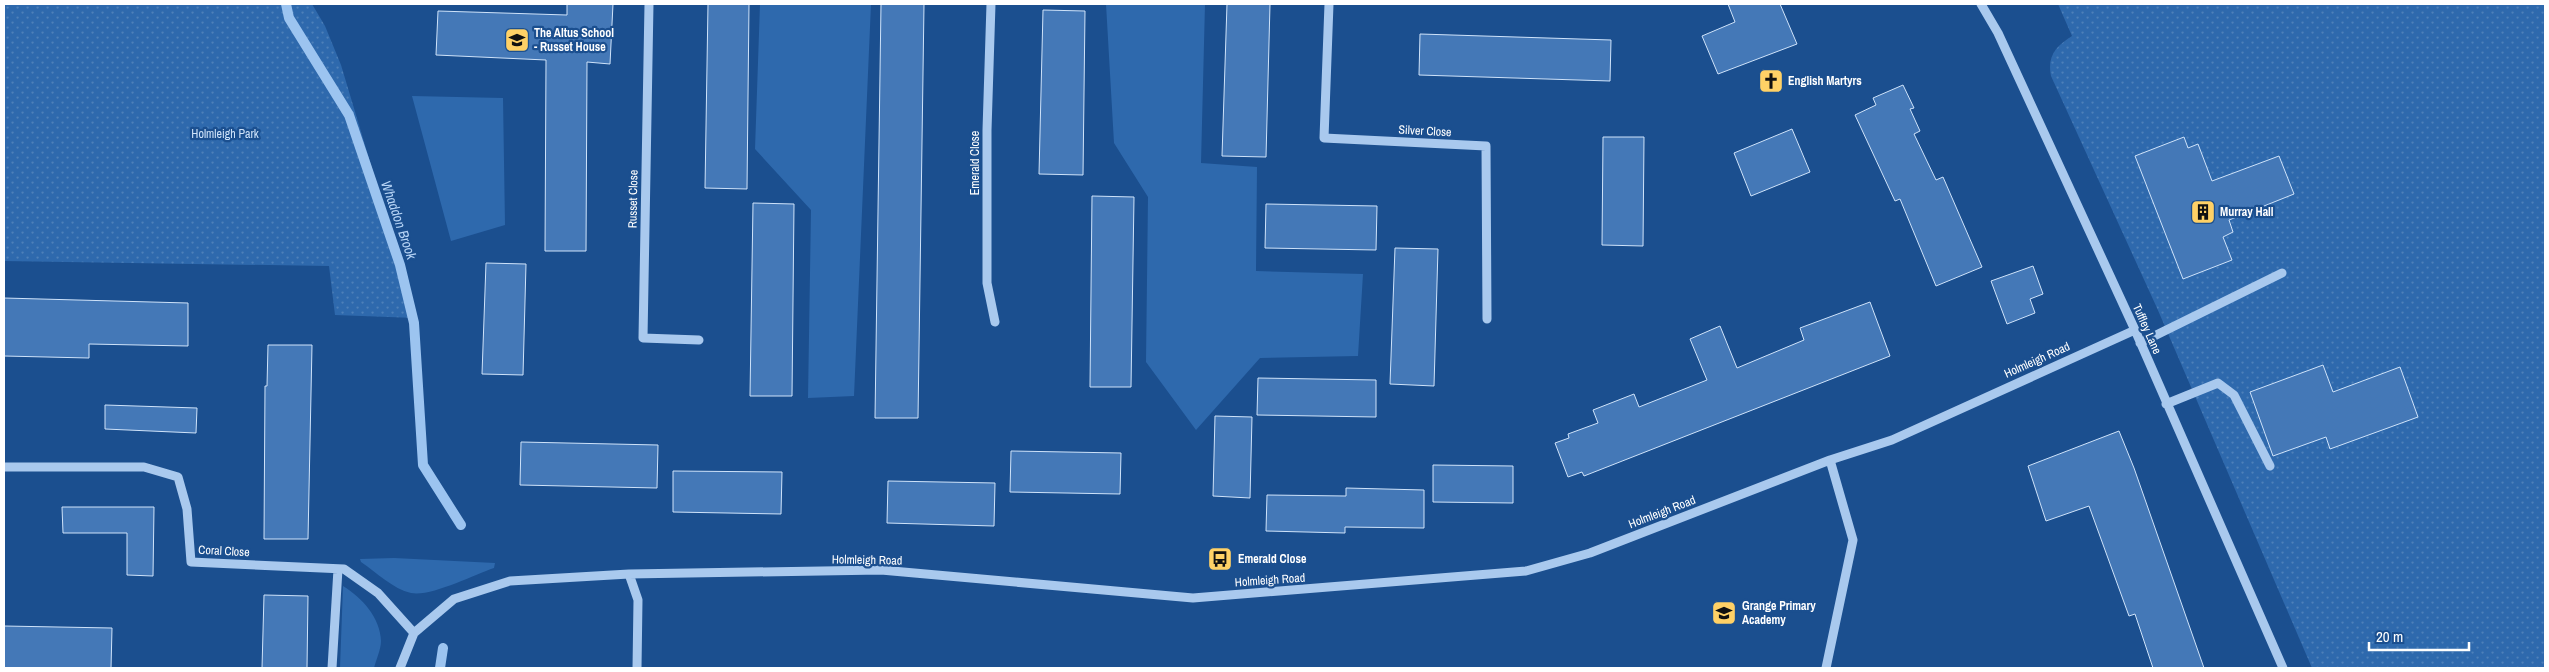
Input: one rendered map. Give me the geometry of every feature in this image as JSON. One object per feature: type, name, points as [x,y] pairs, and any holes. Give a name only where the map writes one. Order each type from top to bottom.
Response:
[{"type":"street","name":"Russet Close","points":[[649,4],[643,338],[699,340]]},
{"type":"street","name":"Emerald Close","points":[[991,4],[987,130],[987,283],[995,322]]},
{"type":"street","name":"Silver Close","points":[[1329,4],[1324,138],[1486,146],[1487,319]]},
{"type":"street","name":"Tuffley Lane","points":[[1980,4],[1998,33],[2135,330],[2283,668]]},
{"type":"street","points":[[2140,343],[2282,273]]},
{"type":"street","name":"Holmleigh Road","points":[[400,668],[414,633],[454,599],[510,581],[629,574],[880,570],[1193,598],[1526,571],[1590,553],[1830,460],[1892,440],[2135,330]]},
{"type":"street","points":[[2166,404],[2218,383],[2234,395],[2270,466]]},
{"type":"street","points":[[1826,668],[1853,540],[1830,460]]},
{"type":"street","name":"Coral Close","points":[[4,467],[144,467],[178,477],[187,508],[191,562],[344,570],[378,593],[414,633]]},
{"type":"street","points":[[332,668],[338,569]]},
{"type":"street","points":[[629,574],[638,600],[637,668]]},
{"type":"green space","name":"Holmleigh Park","points":[[4,4],[312,4],[325,26],[341,65],[380,195],[404,261],[416,318],[335,315],[329,266],[4,261]]},
{"type":"green space","points":[[760,4],[871,4],[854,396],[808,398],[811,210],[755,149]]},
{"type":"green space","points":[[1106,4],[1205,4],[1201,163],[1257,167],[1256,271],[1363,274],[1358,356],[1260,358],[1196,430],[1146,362],[1148,197],[1114,143]]},
{"type":"green space","points":[[2058,4],[2545,4],[2545,668],[2312,668],[2157,308],[2051,76],[2050,63],[2054,52],[2072,36]]},
{"type":"green space","points":[[412,96],[503,98],[505,225],[451,241]]},
{"type":"green space","points":[[394,558],[495,563],[494,568],[441,589],[411,593],[391,584],[361,562],[360,559]]},
{"type":"green space","points":[[343,586],[357,596],[374,616],[380,632],[381,644],[374,668],[340,668]]},
{"type":"building","points":[[567,4],[613,4],[610,64],[587,62],[586,251],[545,251],[546,60],[436,55],[438,11],[567,15]]},
{"type":"building","points":[[708,4],[749,4],[747,189],[705,188]]},
{"type":"building","points":[[881,4],[924,4],[918,418],[875,418]]},
{"type":"building","points":[[1227,4],[1270,4],[1266,157],[1222,156]]},
{"type":"building","points":[[1728,4],[1780,4],[1797,44],[1718,74],[1702,36],[1735,22]]},
{"type":"building","points":[[1043,10],[1085,11],[1083,175],[1039,174]]},
{"type":"building","points":[[1420,34],[1611,40],[1610,81],[1419,75]]},
{"type":"building","points":[[1903,85],[1914,108],[1910,109],[1920,131],[1914,134],[1936,180],[1943,177],[1982,267],[1936,286],[1900,199],[1895,201],[1855,115],[1876,105],[1873,98]]},
{"type":"building","points":[[1792,129],[1810,172],[1751,196],[1734,153]]},
{"type":"building","points":[[1603,137],[1644,137],[1643,246],[1602,245]]},
{"type":"building","name":"Murray Hall","points":[[2184,137],[2188,148],[2198,144],[2212,181],[2279,156],[2294,194],[2229,220],[2233,232],[2223,237],[2232,260],[2183,279],[2135,156]]},
{"type":"building","points":[[1092,196],[1134,197],[1131,387],[1090,387]]},
{"type":"building","points":[[753,203],[794,204],[792,396],[750,396]]},
{"type":"building","points":[[1266,204],[1377,206],[1376,250],[1265,248]]},
{"type":"building","points":[[1395,248],[1438,249],[1434,386],[1390,384]]},
{"type":"building","points":[[486,263],[526,264],[523,375],[482,374]]},
{"type":"building","points":[[2033,266],[2043,294],[2030,299],[2035,313],[2007,324],[1991,281]]},
{"type":"building","points":[[4,298],[188,303],[188,346],[89,344],[89,358],[4,356]]},
{"type":"building","points":[[1870,302],[1890,356],[1584,476],[1582,472],[1568,477],[1555,443],[1569,438],[1568,434],[1598,423],[1593,410],[1634,394],[1639,407],[1707,380],[1690,339],[1720,326],[1737,368],[1804,340],[1800,328]]},
{"type":"building","points":[[268,345],[312,345],[308,539],[264,539],[265,386],[267,386]]},
{"type":"building","points":[[2323,365],[2333,392],[2400,367],[2418,417],[2330,449],[2326,437],[2273,456],[2250,392]]},
{"type":"building","points":[[1258,378],[1376,380],[1376,417],[1257,415]]},
{"type":"building","points":[[105,405],[197,408],[196,433],[105,429]]},
{"type":"building","points":[[1215,416],[1252,417],[1250,498],[1213,496]]},
{"type":"building","points":[[2119,431],[2134,468],[2204,668],[2153,668],[2135,614],[2129,616],[2089,506],[2046,521],[2028,466]]},
{"type":"building","points":[[521,442],[658,445],[657,488],[520,485]]},
{"type":"building","points":[[1011,451],[1121,453],[1120,494],[1010,492]]},
{"type":"building","points":[[1433,465],[1513,466],[1513,503],[1433,502]]},
{"type":"building","points":[[673,471],[782,472],[781,514],[673,512]]},
{"type":"building","points":[[888,481],[995,483],[994,526],[887,523]]},
{"type":"building","points":[[1346,488],[1424,490],[1424,528],[1345,527],[1345,533],[1266,531],[1267,495],[1346,496]]},
{"type":"building","points":[[62,507],[154,507],[153,576],[127,575],[127,533],[63,533]]},
{"type":"building","points":[[264,595],[308,596],[307,668],[262,668]]},
{"type":"building","points":[[4,626],[112,628],[111,668],[4,668]]},
{"type":"waterway","name":"Whaddon Brook","points":[[286,4],[289,18],[349,115],[400,265],[414,323],[423,465],[461,525]]},
{"type":"waterway","name":"Whaddon Brook","points":[[440,668],[443,648]]},
{"type":"place","name":"The Altus School - Russet House","points":[[517,40]]},
{"type":"place","name":"English Martyrs","points":[[1771,81]]},
{"type":"place","name":"Murray Hall","points":[[2203,212]]},
{"type":"place","name":"Emerald Close","points":[[1220,559]]},
{"type":"place","name":"Grange Primary Academy","points":[[1724,613]]}]
